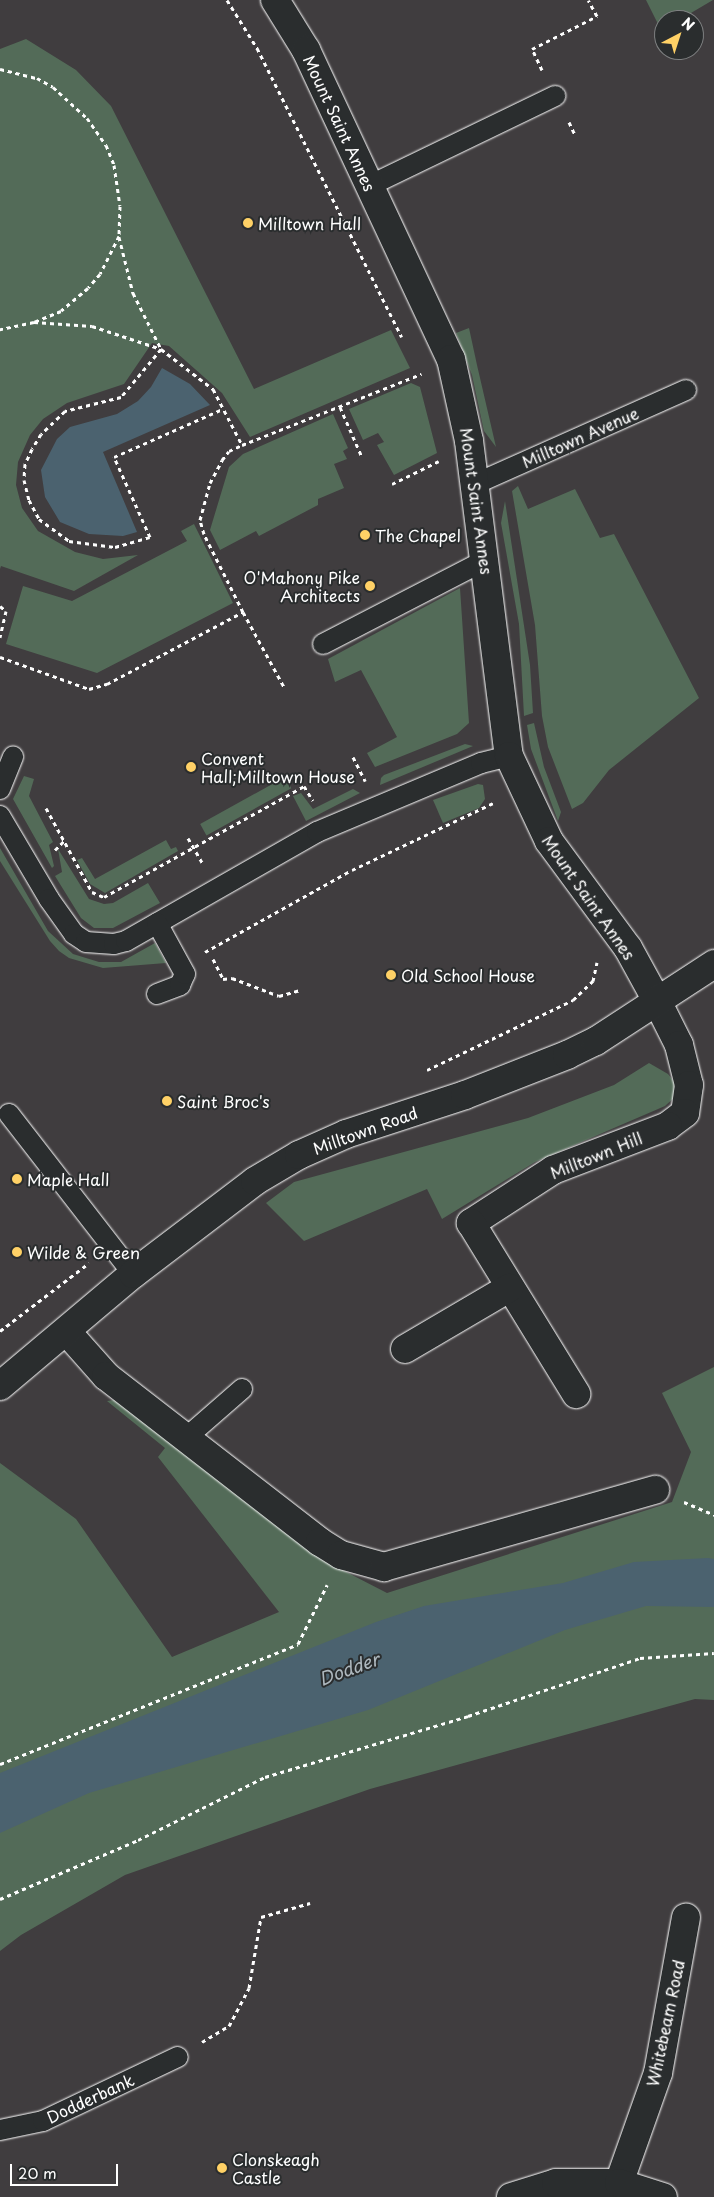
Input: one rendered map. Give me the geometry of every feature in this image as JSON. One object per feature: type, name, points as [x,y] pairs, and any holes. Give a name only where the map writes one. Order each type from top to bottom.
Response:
[{"type":"street","name":"Mount Saint Annes","points":[[275,0],[306,50],[451,359],[461,397],[486,560],[509,756],[549,841],[628,948],[657,1000]]},
{"type":"street","name":"Milltown Road","points":[[0,1386],[67,1332],[133,1274],[255,1180],[299,1155],[346,1134],[464,1095],[567,1055],[596,1041],[714,964]]},
{"type":"street","name":"Milltown Hill","points":[[576,1394],[509,1288],[471,1223],[553,1170],[668,1126],[685,1113],[689,1085],[679,1045],[657,1000]]},
{"type":"street","points":[[405,1349],[509,1288]]},
{"type":"street","points":[[67,1332],[106,1376],[342,1555],[384,1567],[656,1490]]},
{"type":"street","name":"Whitebeam Road","points":[[619,2183],[658,2073],[686,1918]]},
{"type":"street","points":[[511,2197],[556,2183],[619,2183],[663,2197]]},
{"type":"lane","points":[[369,186],[555,96]]},
{"type":"lane","name":"Milltown Avenue","points":[[474,484],[686,390]]},
{"type":"lane","points":[[323,644],[486,560]]},
{"type":"lane","points":[[0,789],[13,756]]},
{"type":"lane","points":[[0,816],[74,934],[86,942],[114,944],[126,941],[318,832],[481,763],[509,756]]},
{"type":"lane","points":[[157,994],[180,984],[184,974],[158,923]]},
{"type":"lane","points":[[9,1114],[133,1274]]},
{"type":"lane","points":[[187,1437],[242,1389]]},
{"type":"lane","name":"Dodderbank","points":[[0,2130],[44,2121],[178,2057]]},
{"type":"path","points":[[227,0],[257,48],[403,339]]},
{"type":"path","points":[[575,135],[532,49],[596,16],[588,0]]},
{"type":"path","points":[[0,69],[37,78],[53,87],[87,118],[106,145],[114,165],[120,206],[119,236],[133,293],[161,349]]},
{"type":"path","points":[[0,329],[34,322],[61,311],[88,288],[100,274],[119,236]]},
{"type":"path","points":[[34,322],[92,326],[161,349],[213,389],[242,445]]},
{"type":"path","points":[[161,349],[121,397],[64,411],[41,434],[26,464],[24,480],[39,519],[69,541],[115,547],[150,536],[114,457],[223,408]]},
{"type":"path","points":[[284,687],[243,612],[204,534],[200,520],[210,483],[229,451],[340,408],[451,359]]},
{"type":"path","points":[[416,366],[424,382]]},
{"type":"path","points":[[340,408],[362,457]]},
{"type":"path","points":[[392,484],[442,460],[444,469]]},
{"type":"path","points":[[0,606],[6,611],[0,637]]},
{"type":"path","points":[[0,657],[89,689],[107,684],[243,612]]},
{"type":"path","points":[[355,782],[371,776]]},
{"type":"path","points":[[46,808],[92,892],[104,897],[304,786],[312,802],[320,798]]},
{"type":"path","points":[[208,950],[223,979],[232,978],[279,996],[300,990]]},
{"type":"path","points":[[421,1073],[496,1040],[573,1000],[592,981],[598,955]]},
{"type":"path","points":[[0,1331],[74,1272],[112,1247]]},
{"type":"path","points":[[0,1764],[298,1644],[342,1555]]},
{"type":"path","points":[[0,1899],[138,1840],[265,1777],[468,1716],[640,1658],[714,1653]]},
{"type":"path","points":[[178,2057],[229,2026],[248,1988],[261,1917],[310,1903]]},
{"type":"green space","points":[[646,0],[713,0],[696,10],[654,10],[654,16]]},
{"type":"green space","points":[[26,39],[76,70],[111,106],[254,389],[391,330],[410,368],[250,437],[222,393],[169,346],[152,343],[124,384],[67,403],[43,419],[30,435],[18,462],[16,485],[22,508],[38,531],[75,552],[103,559],[138,555],[74,591],[1,566],[0,569],[0,49]]},
{"type":"green space","points":[[469,328],[496,447],[484,431],[472,375],[456,333]]},
{"type":"green space","points":[[411,383],[420,387],[437,453],[394,475],[377,445],[384,442],[378,433],[363,440],[349,409]]},
{"type":"green space","points":[[333,414],[348,448],[343,451],[347,459],[334,464],[344,488],[318,499],[318,505],[259,536],[256,531],[220,550],[210,530],[229,467],[243,454]]},
{"type":"green space","points":[[518,486],[528,509],[575,489],[600,538],[614,534],[699,698],[609,770],[583,803],[572,809],[548,747],[542,716],[535,625],[512,491]]},
{"type":"green space","points":[[505,501],[530,665],[533,713],[524,716],[519,624],[501,523]]},
{"type":"green space","points":[[194,524],[233,603],[97,673],[6,644],[23,586],[72,601],[187,541],[181,531]]},
{"type":"green space","points":[[460,588],[469,723],[457,734],[375,767],[367,753],[397,737],[361,670],[335,682],[328,659]]},
{"type":"green space","points":[[534,723],[544,767],[561,812],[558,821],[531,749],[527,725]]},
{"type":"green space","points":[[465,744],[473,746],[380,785],[381,778],[384,775]]},
{"type":"green space","points":[[24,776],[34,779],[29,796],[53,842],[49,845],[54,866],[52,868],[13,799]]},
{"type":"green space","points":[[285,777],[291,788],[206,835],[200,824]]},
{"type":"green space","points":[[478,784],[483,785],[485,799],[479,808],[443,823],[433,800]]},
{"type":"green space","points":[[353,789],[360,793],[306,821],[293,796],[301,793],[313,809]]},
{"type":"green space","points":[[166,840],[171,849],[176,847],[178,851],[105,893],[90,884],[77,860],[82,858],[95,879]]},
{"type":"green space","points":[[0,848],[48,931],[73,954],[99,962],[121,962],[155,943],[166,963],[103,968],[69,958],[50,941],[0,861]]},
{"type":"green space","points":[[58,849],[89,899],[104,904],[113,903],[148,883],[160,903],[113,928],[94,928],[81,918],[55,876],[62,872]]},
{"type":"green space","points":[[649,1063],[668,1074],[675,1083],[677,1095],[665,1106],[535,1162],[442,1219],[427,1189],[304,1241],[266,1203],[294,1182],[528,1118],[614,1085]]},
{"type":"green space","points":[[714,1367],[714,1700],[695,1699],[370,1789],[125,1875],[21,1935],[0,1951],[0,1463],[76,1519],[172,1657],[279,1612],[158,1457],[165,1448],[107,1401],[114,1400],[321,1559],[387,1593],[672,1502],[691,1452],[662,1393]]},
{"type":"water","points":[[162,368],[190,384],[210,405],[103,452],[137,532],[123,536],[89,534],[60,522],[45,497],[41,470],[57,439],[70,427],[117,414],[138,401],[151,387]]},
{"type":"water","name":"Dodder","points":[[714,1559],[714,1607],[646,1606],[565,1630],[368,1710],[89,1793],[0,1833],[0,1773],[376,1622],[424,1606],[563,1583],[634,1562]]},
{"type":"place","name":"Milltown Hall","points":[[248,223]]},
{"type":"place","name":"The Chapel","points":[[365,535]]},
{"type":"place","name":"O'Mahony Pike Architects","points":[[370,586]]},
{"type":"place","name":"Convent Hall;Milltown House","points":[[191,767]]},
{"type":"place","name":"Old School House","points":[[391,975]]},
{"type":"place","name":"Saint Broc's","points":[[167,1101]]},
{"type":"place","name":"Maple Hall","points":[[17,1179]]},
{"type":"place","name":"Wilde & Green","points":[[17,1252]]},
{"type":"place","name":"Clonskeagh Castle","points":[[222,2168]]}]
